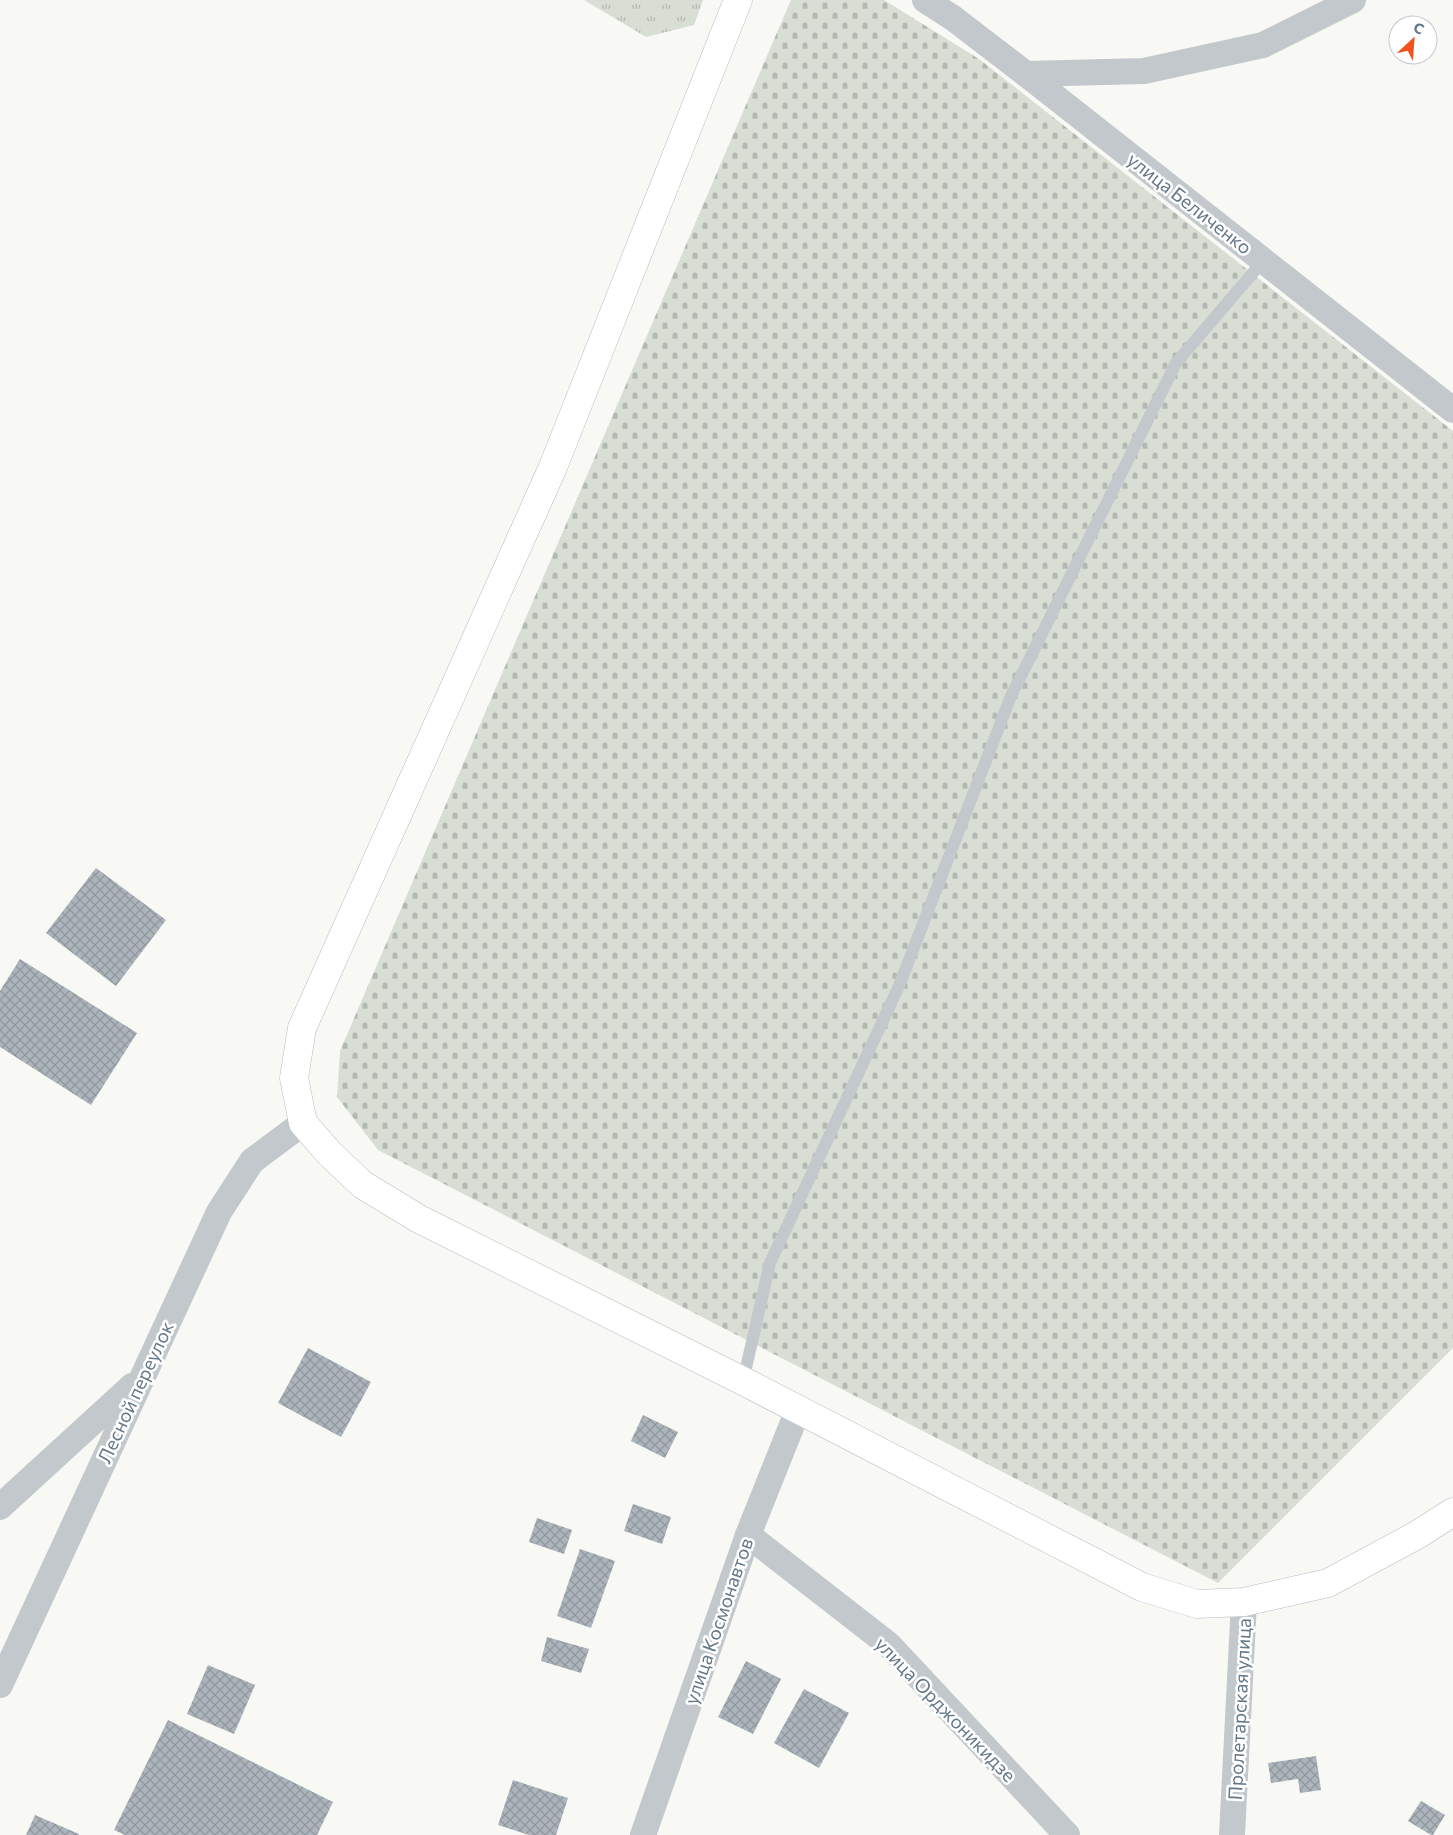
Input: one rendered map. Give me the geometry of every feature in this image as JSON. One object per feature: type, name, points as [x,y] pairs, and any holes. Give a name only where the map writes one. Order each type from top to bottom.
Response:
[{"type":"street","points":[[738,0],[553,467],[302,1028],[294,1078],[303,1123],[330,1154],[363,1185],[419,1219],[743,1381],[1142,1587],[1197,1604],[1244,1602]]},
{"type":"street","name":"улица Беличенко","points":[[925,0],[953,18],[1026,74],[1453,410]]},
{"type":"street","points":[[1026,74],[1144,71],[1263,45],[1353,0]]},
{"type":"street","name":"Лесной переулок","points":[[0,1684],[224,1205],[252,1161],[303,1123]]},
{"type":"street","points":[[0,1507],[142,1377]]},
{"type":"street","name":"улица Космонавтов","points":[[643,1835],[748,1535],[798,1410]]},
{"type":"street","name":"Пролетарская улица","points":[[1232,1835],[1244,1602],[1328,1584],[1417,1535],[1453,1512]]},
{"type":"street","name":"улица Орджоникидзе","points":[[748,1535],[888,1644],[1067,1835]]},
{"type":"lane","points":[[743,1381],[770,1263],[899,986],[1011,696],[1176,363],[1263,261]]},
{"type":"green space","points":[[584,0],[703,0],[694,25],[646,37]]},
{"type":"green space","points":[[791,0],[884,0],[979,59],[1453,431],[1453,1348],[1218,1583],[378,1150],[337,1097],[340,1051]]},
{"type":"building","points":[[96,868],[166,920],[116,986],[46,933]]},
{"type":"building","points":[[20,959],[137,1033],[91,1105],[0,1047],[0,991]]},
{"type":"building","points":[[308,1348],[371,1382],[341,1437],[278,1403]]},
{"type":"building","points":[[643,1415],[678,1432],[665,1458],[631,1441]]},
{"type":"building","points":[[633,1504],[671,1517],[662,1544],[624,1531]]},
{"type":"building","points":[[537,1518],[572,1530],[564,1554],[529,1542]]},
{"type":"building","points":[[580,1549],[615,1561],[591,1628],[557,1616]]},
{"type":"building","points":[[547,1637],[589,1649],[581,1673],[541,1661]]},
{"type":"building","points":[[746,1661],[781,1679],[753,1734],[718,1717]]},
{"type":"building","points":[[208,1665],[255,1685],[234,1734],[187,1714]]},
{"type":"building","points":[[804,1689],[849,1713],[819,1768],[774,1743]]},
{"type":"building","points":[[168,1720],[333,1802],[317,1835],[125,1835],[114,1830]]},
{"type":"building","points":[[1316,1756],[1321,1790],[1300,1793],[1298,1779],[1271,1783],[1268,1763]]},
{"type":"building","points":[[513,1780],[568,1798],[556,1835],[529,1835],[498,1825]]},
{"type":"building","points":[[1421,1801],[1445,1815],[1433,1835],[1408,1821]]},
{"type":"building","points":[[35,1815],[79,1834],[79,1835],[26,1835]]}]
